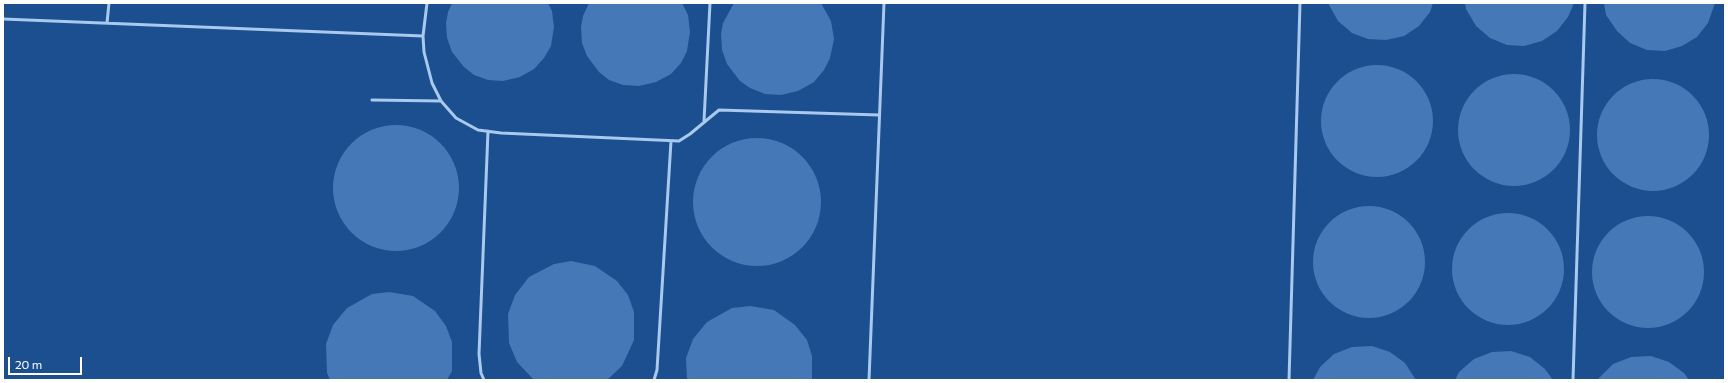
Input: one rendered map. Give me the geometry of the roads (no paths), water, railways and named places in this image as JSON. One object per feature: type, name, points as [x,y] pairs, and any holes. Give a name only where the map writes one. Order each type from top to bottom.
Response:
[{"type":"lane","points":[[108,23],[109,3]]},
{"type":"lane","points":[[426,3],[423,36],[424,52],[432,82],[441,101],[456,118],[478,130],[679,141],[720,110],[879,115]]},
{"type":"lane","points":[[704,121],[710,3]]},
{"type":"lane","points":[[869,380],[884,3]]},
{"type":"lane","points":[[1289,380],[1300,3]]},
{"type":"lane","points":[[1573,380],[1585,3]]},
{"type":"lane","points":[[3,19],[423,36]]},
{"type":"lane","points":[[372,100],[441,101]]},
{"type":"lane","points":[[484,380],[481,373],[479,354],[488,131]]},
{"type":"lane","points":[[654,380],[657,370],[671,141]]}]
